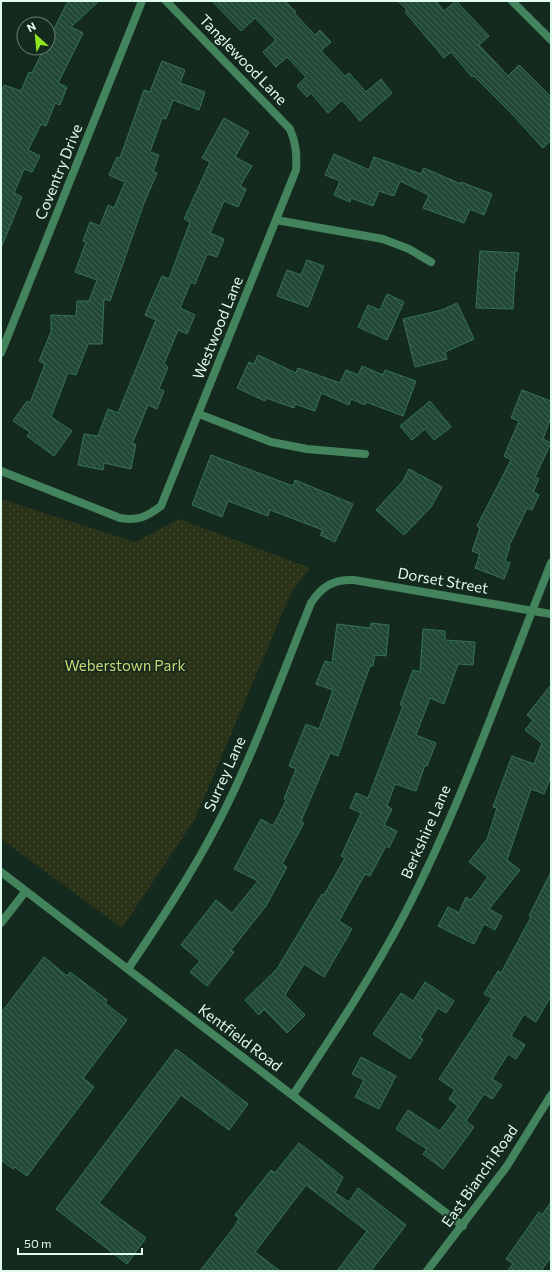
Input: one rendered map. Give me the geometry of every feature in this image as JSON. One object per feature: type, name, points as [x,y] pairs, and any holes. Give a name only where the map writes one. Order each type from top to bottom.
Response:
[{"type":"street","name":"Coventry Drive","points":[[1,350],[142,1]]},
{"type":"street","name":"Tanglewood Lane","points":[[166,1],[279,116],[290,129],[296,142]]},
{"type":"street","points":[[512,1],[551,40]]},
{"type":"street","name":"Westwood Lane","points":[[1,471],[120,518],[133,520],[147,516],[161,506],[296,170],[296,142]]},
{"type":"street","points":[[276,220],[383,239],[409,249],[431,262]]},
{"type":"street","points":[[199,414],[271,442],[307,449],[365,454]]},
{"type":"street","name":"Berkshire Lane","points":[[293,1095],[362,991],[404,915],[436,848],[476,753],[551,563]]},
{"type":"street","name":"Dorset Street","points":[[330,583],[342,580],[354,580],[551,614]]},
{"type":"street","name":"Surrey Lane","points":[[128,969],[174,900],[217,826],[243,769],[311,603],[318,592],[330,583]]},
{"type":"street","name":"Kentfield Road","points":[[1,872],[25,892],[128,969],[463,1226]]},
{"type":"street","points":[[1,923],[25,892]]},
{"type":"street","name":"East Bianchi Road","points":[[427,1271],[463,1226],[507,1166],[551,1095]]},
{"type":"green space","name":"Weberstown Park","points":[[1,499],[135,542],[179,519],[310,568],[291,593],[195,819],[122,928],[1,839]]},
{"type":"building","points":[[68,1],[99,1],[71,27],[83,33],[58,83],[67,87],[60,105],[55,103],[46,126],[41,124],[28,150],[40,156],[32,172],[24,169],[14,193],[22,197],[1,248],[1,92],[4,85],[21,91],[29,72],[32,73],[40,56],[56,56],[56,25]]},
{"type":"building","points":[[212,1],[285,1],[315,35],[320,30],[331,42],[321,51],[345,76],[349,73],[366,92],[381,79],[392,93],[360,121],[342,100],[328,113],[311,93],[307,97],[297,86],[306,77],[287,57],[276,67],[263,52],[276,40],[255,18],[241,31]]},
{"type":"building","points":[[398,1],[436,1],[444,11],[456,1],[489,36],[479,45],[508,76],[519,65],[551,97],[551,140],[543,148],[474,76],[472,77],[451,52],[444,58],[405,12],[407,10]]},
{"type":"building","points":[[162,61],[185,70],[180,83],[205,92],[199,110],[173,100],[166,119],[162,118],[150,152],[159,155],[153,172],[157,173],[144,203],[110,301],[104,299],[102,344],[88,344],[76,375],[68,373],[51,417],[72,431],[54,456],[27,436],[30,432],[13,421],[27,401],[30,403],[45,364],[39,361],[51,332],[51,315],[76,316],[77,301],[89,301],[97,280],[75,272],[86,242],[83,241],[90,222],[100,226],[108,205],[114,208],[125,182],[109,175],[117,157],[120,158],[144,90],[150,92]]},
{"type":"building","points":[[224,118],[249,132],[235,157],[252,166],[240,186],[246,189],[238,207],[224,201],[210,233],[224,239],[217,257],[207,254],[195,284],[191,282],[180,308],[195,315],[187,334],[178,330],[164,364],[168,367],[159,389],[164,391],[157,409],[148,405],[132,444],[136,444],[131,469],[104,463],[103,470],[78,465],[84,434],[98,436],[108,409],[118,413],[156,320],[145,315],[162,276],[169,279],[190,222],[184,219],[210,162],[202,158]]},
{"type":"building","points":[[334,154],[369,170],[374,157],[421,174],[424,168],[461,184],[461,182],[492,194],[484,215],[470,209],[464,223],[423,208],[429,195],[400,181],[394,196],[379,191],[373,206],[351,198],[350,202],[334,195],[340,181],[325,175]]},
{"type":"building","points":[[480,251],[519,253],[517,271],[515,271],[513,309],[476,308]]},
{"type":"building","points":[[307,260],[324,266],[308,307],[277,296],[287,270],[301,275]]},
{"type":"building","points":[[387,294],[404,302],[387,340],[358,327],[368,305],[380,310]]},
{"type":"building","points":[[457,303],[474,339],[445,352],[447,359],[415,367],[403,319],[442,310]]},
{"type":"building","points":[[258,355],[296,373],[298,368],[340,383],[346,370],[358,375],[362,366],[383,375],[385,370],[416,381],[403,416],[366,402],[365,405],[351,399],[349,405],[321,393],[315,411],[295,404],[294,408],[266,398],[265,401],[237,388],[249,362],[254,364]]},
{"type":"building","points":[[522,390],[551,401],[551,417],[543,439],[551,443],[535,477],[539,479],[533,492],[539,495],[532,510],[527,508],[509,546],[505,561],[510,563],[504,579],[475,568],[480,554],[472,551],[480,528],[477,526],[511,460],[504,456],[519,421],[511,418]]},
{"type":"building","points":[[430,401],[451,427],[434,440],[425,429],[412,440],[400,426]]},
{"type":"building","points":[[211,455],[293,486],[295,480],[353,504],[335,542],[320,535],[323,530],[270,510],[268,516],[228,501],[222,517],[192,505]]},
{"type":"building","points":[[409,469],[442,487],[431,507],[404,535],[376,510],[403,481]]},
{"type":"building","points":[[371,623],[389,625],[386,656],[375,655],[373,666],[370,666],[338,756],[330,753],[301,821],[304,823],[282,864],[287,867],[266,906],[231,950],[234,952],[207,986],[190,972],[200,961],[181,945],[216,900],[232,913],[258,881],[234,869],[261,819],[273,826],[286,801],[284,799],[296,769],[289,766],[306,724],[319,729],[333,690],[316,684],[325,661],[332,663],[337,624],[370,628]]},
{"type":"building","points":[[423,629],[445,631],[445,640],[475,642],[473,665],[458,664],[444,704],[430,698],[416,735],[436,743],[427,766],[425,765],[416,791],[395,784],[387,806],[392,809],[384,825],[397,831],[389,848],[386,846],[370,876],[365,874],[339,921],[352,929],[324,977],[304,964],[285,995],[305,1015],[287,1033],[264,1009],[259,1015],[245,1000],[277,969],[322,894],[324,895],[345,858],[341,856],[361,813],[350,808],[356,793],[368,798],[403,706],[400,705],[413,670],[420,672]]},
{"type":"building","points":[[551,685],[551,776],[544,794],[531,789],[507,860],[520,870],[489,909],[502,916],[495,930],[484,924],[474,944],[438,926],[448,907],[459,913],[466,897],[471,900],[488,877],[469,862],[487,839],[497,808],[493,807],[512,756],[534,764],[542,743],[525,730],[533,720],[527,715]]},
{"type":"building","points":[[551,872],[551,996],[536,1022],[524,1014],[511,1036],[525,1045],[516,1059],[508,1054],[492,1079],[502,1085],[492,1099],[484,1094],[466,1121],[474,1127],[443,1169],[423,1154],[427,1149],[396,1129],[408,1110],[440,1131],[458,1106],[449,1099],[455,1090],[439,1079],[492,998],[484,994],[498,971],[501,973],[531,917],[529,916]]},
{"type":"building","points":[[44,957],[67,976],[70,972],[107,1000],[105,1003],[127,1020],[83,1078],[94,1087],[27,1176],[15,1167],[13,1169],[1,1160],[1,1013]]},
{"type":"building","points":[[425,982],[454,1001],[446,1013],[438,1008],[420,1037],[423,1040],[410,1059],[373,1034],[401,993],[413,1001]]},
{"type":"building","points":[[176,1049],[248,1104],[229,1130],[181,1095],[99,1203],[146,1238],[127,1264],[56,1209]]},
{"type":"building","points":[[361,1057],[396,1076],[379,1109],[355,1097],[364,1080],[352,1074]]},
{"type":"building","points":[[299,1143],[343,1177],[335,1193],[349,1202],[358,1188],[406,1225],[371,1271],[337,1271],[367,1231],[306,1185],[255,1252],[280,1271],[200,1271],[235,1226],[239,1218],[235,1215],[271,1170],[275,1173]]},
{"type":"building","points":[[551,1202],[551,1257],[541,1271],[507,1271],[513,1264],[506,1259],[539,1212],[542,1215]]}]
